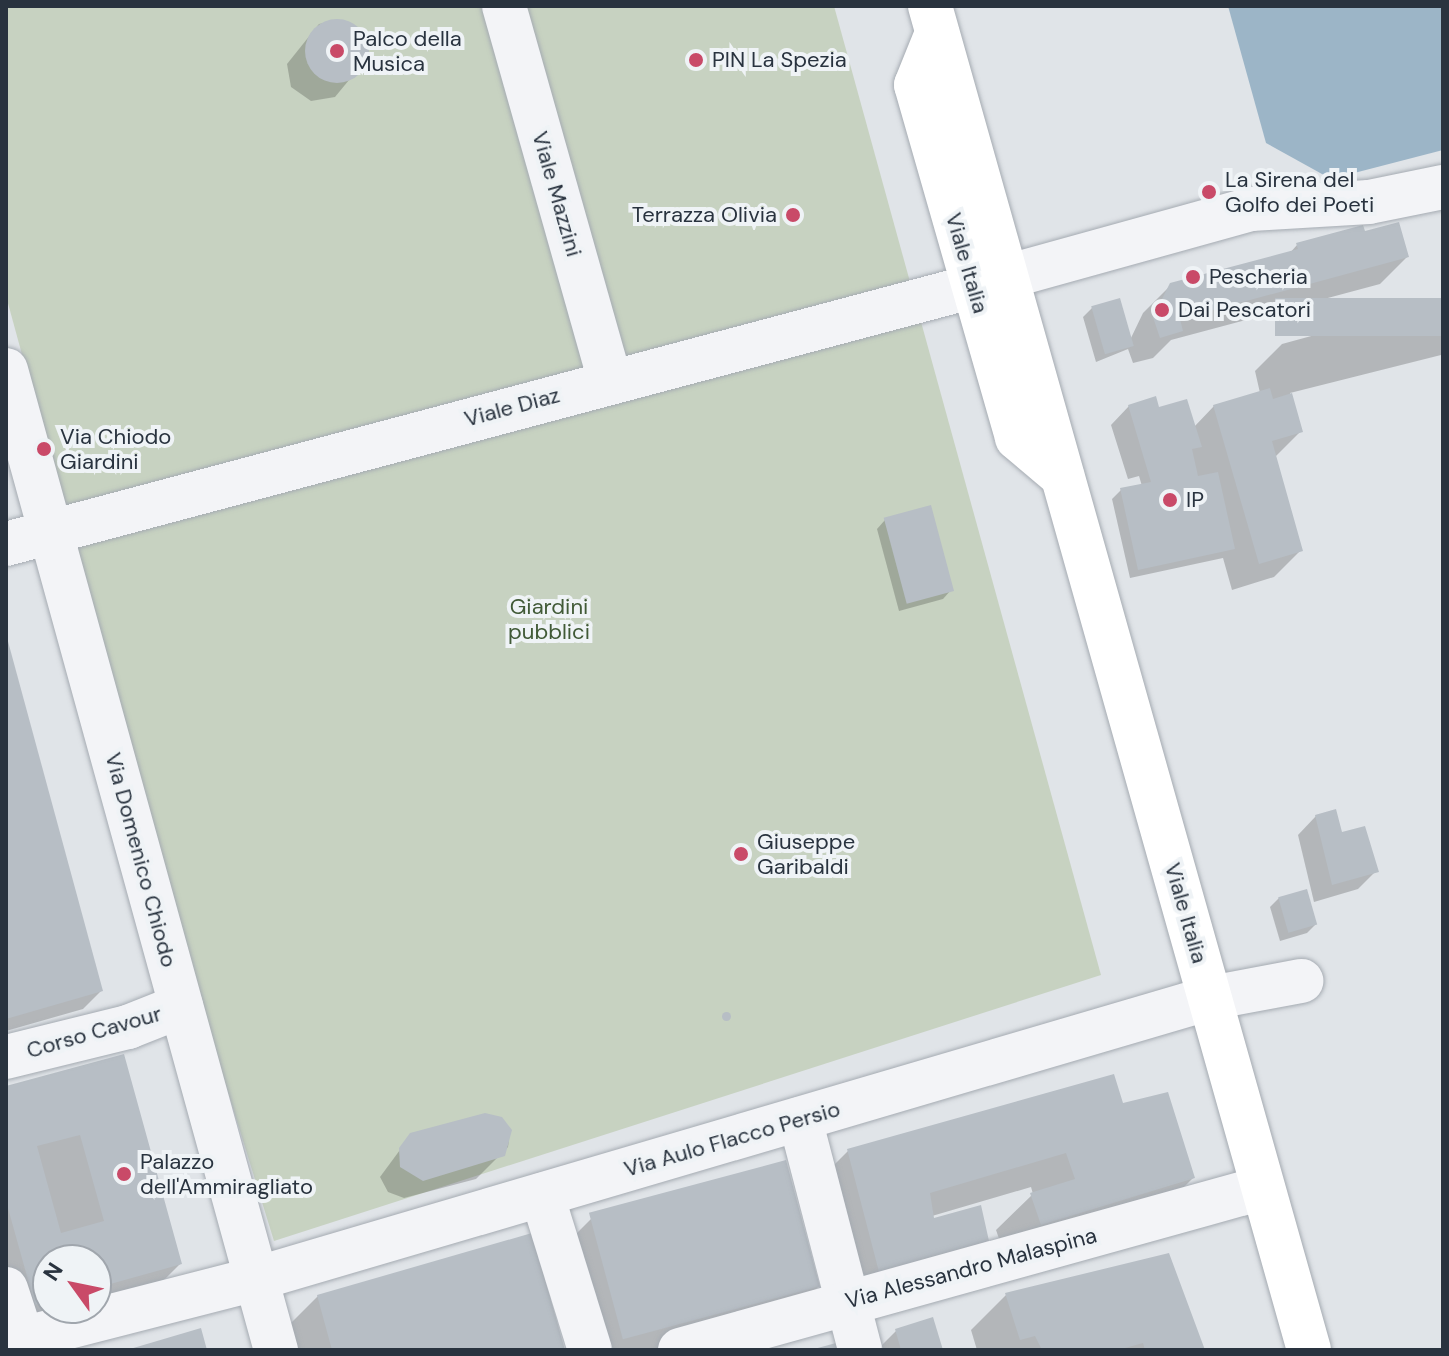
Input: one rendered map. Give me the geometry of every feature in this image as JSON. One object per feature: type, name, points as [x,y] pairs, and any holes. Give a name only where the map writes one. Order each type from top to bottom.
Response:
[{"type":"main road","name":"Viale Italia","points":[[934,20],[916,85],[990,281],[1017,438],[1062,476],[1309,1350]]},
{"type":"street","name":"Viale Mazzini","points":[[504,6],[610,381]]},
{"type":"street","name":"Viale Diaz","points":[[6,544],[50,529],[1251,209],[1369,202],[1443,187]]},
{"type":"street","name":"Via Domenico Chiodo","points":[[6,370],[276,1350]]},
{"type":"street","name":"Via Aulo Flacco Persio","points":[[18,1344],[255,1279],[1210,998],[1301,981]]},
{"type":"street","name":"Corso Cavour","points":[[6,1057],[128,1027],[181,1006]]},
{"type":"street","points":[[800,1119],[860,1350]]},
{"type":"street","name":"Via Alessandro Malaspina","points":[[680,1350],[1262,1188]]},
{"type":"street","points":[[542,1195],[590,1350]]},
{"type":"street","points":[[6,1289],[18,1344]]},
{"type":"green space","name":"Giardini pubblici","points":[[6,6],[834,6],[1101,975],[274,1241],[192,976],[6,296]]},
{"type":"water","points":[[1228,6],[1443,6],[1443,150],[1331,179],[1266,143]]},
{"type":"building","name":"Palco della Musica","points":[[337,19],[349,21],[360,28],[367,39],[367,63],[360,74],[349,81],[337,83],[325,81],[314,74],[307,63],[305,51],[307,39],[314,28],[325,21]]},
{"type":"building","points":[[1399,222],[1409,257],[1180,319],[1183,331],[1160,338],[1153,317],[1170,283],[1298,249],[1296,243],[1363,225],[1365,231]]},
{"type":"building","points":[[1120,298],[1134,346],[1105,354],[1091,306]]},
{"type":"building","points":[[1275,298],[1443,298],[1443,336],[1275,336]]},
{"type":"building","points":[[1270,388],[1273,399],[1292,393],[1303,432],[1272,441],[1303,551],[1259,564],[1213,405]]},
{"type":"building","points":[[1156,396],[1159,407],[1187,399],[1202,447],[1192,449],[1198,476],[1218,472],[1235,549],[1138,570],[1120,488],[1151,482],[1128,405]]},
{"type":"building","points":[[931,505],[954,591],[907,604],[884,518]]},
{"type":"building","points":[[6,634],[103,991],[6,1019]]},
{"type":"building","points":[[1336,809],[1342,832],[1365,826],[1379,872],[1332,885],[1315,815]]},
{"type":"building","points":[[1307,889],[1317,925],[1288,933],[1278,897]]},
{"type":"building","points":[[726,1011],[731,1016],[726,1021],[721,1016]]},
{"type":"building","name":"Palazzo dell'Ammiragliato","points":[[124,1054],[182,1264],[112,1284],[112,1244],[32,1244],[32,1294],[6,1201],[6,1086]],"holes":[[[80,1135],[104,1221],[61,1233],[37,1146]]]},
{"type":"building","points":[[1114,1074],[1123,1103],[1168,1092],[1195,1178],[1041,1225],[1030,1193],[1075,1179],[1066,1153],[930,1193],[934,1218],[981,1205],[989,1241],[879,1272],[847,1149]]},
{"type":"building","points":[[485,1113],[502,1117],[512,1130],[505,1156],[423,1181],[400,1167],[399,1148],[410,1133]]},
{"type":"building","points":[[786,1160],[820,1287],[623,1339],[589,1213]]},
{"type":"building","points":[[532,1233],[565,1350],[332,1350],[317,1295]]},
{"type":"building","points":[[1169,1253],[1205,1350],[1145,1350],[1143,1343],[1118,1350],[1042,1350],[1035,1336],[1020,1340],[1005,1293]]},
{"type":"building","points":[[933,1317],[943,1350],[901,1350],[895,1329]]},
{"type":"building","points":[[201,1328],[207,1350],[130,1349]]},
{"type":"building","points":[[836,1343],[838,1350],[814,1350],[814,1349]]},
{"type":"place","name":"Palco della Musica","points":[[337,51]]},
{"type":"place","name":"PIN La Spezia","points":[[696,60]]},
{"type":"place","name":"La Sirena del Golfo dei Poeti","points":[[1209,192]]},
{"type":"place","name":"Terrazza Olivia","points":[[793,215]]},
{"type":"place","name":"Pescheria","points":[[1193,277]]},
{"type":"place","name":"Dai Pescatori","points":[[1162,310]]},
{"type":"place","name":"Via Chiodo Giardini","points":[[44,449]]},
{"type":"place","name":"IP","points":[[1170,500]]},
{"type":"place","name":"Giuseppe Garibaldi","points":[[741,854]]},
{"type":"place","name":"Palazzo dell'Ammiragliato","points":[[124,1174]]}]
